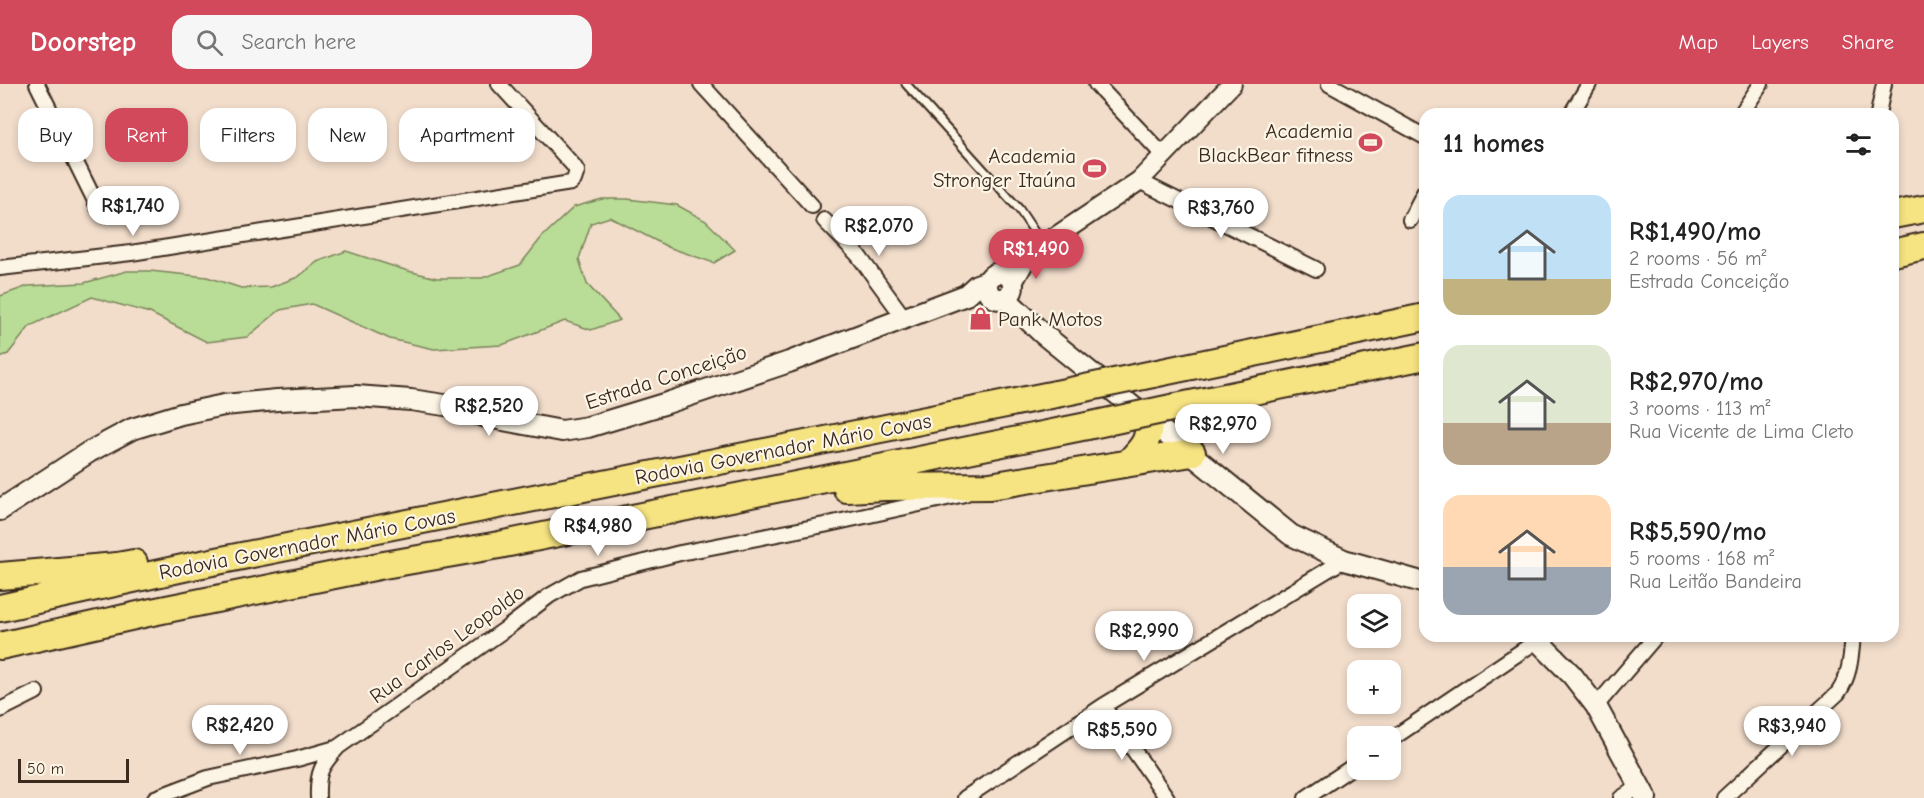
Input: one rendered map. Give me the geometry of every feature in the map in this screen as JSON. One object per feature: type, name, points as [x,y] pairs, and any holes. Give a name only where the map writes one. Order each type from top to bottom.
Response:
[{"type":"highway","points":[[1899,215],[1924,209]]},
{"type":"highway","points":[[1899,252],[1924,246]]},
{"type":"highway","name":"Rodovia Governador Mário Covas","points":[[0,608],[197,565],[1056,394],[1419,317]]},
{"type":"highway","name":"Rodovia Governador Mário Covas","points":[[0,646],[373,567],[499,545],[716,502],[1419,357]]},
{"type":"highway","points":[[1129,462],[1146,443],[1149,435],[1149,420]]},
{"type":"highway","points":[[716,502],[863,488],[990,486],[1192,453]]},
{"type":"highway","points":[[0,576],[117,566],[269,536],[401,524]]},
{"type":"main road","name":"Estrada Conceição","points":[[0,510],[89,452],[132,429],[180,414],[224,405],[356,396],[451,406],[487,417],[562,431],[588,427],[789,362],[966,295],[1000,287]]},
{"type":"main road","points":[[1000,287],[1043,334],[1291,535],[1344,560],[1419,580]]},
{"type":"main road","points":[[1539,642],[1572,675],[1596,706],[1643,792]]},
{"type":"street","points":[[37,84],[98,207]]},
{"type":"street","points":[[0,268],[131,253],[571,183],[577,171],[573,165],[500,84]]},
{"type":"street","points":[[701,84],[812,206]]},
{"type":"street","points":[[1096,84],[1163,155]]},
{"type":"street","points":[[1000,287],[1027,258],[1043,245],[1139,181],[1232,84]]},
{"type":"street","points":[[1329,84],[1419,134]]},
{"type":"street","points":[[1575,108],[1589,84]]},
{"type":"street","points":[[1745,108],[1761,84]]},
{"type":"street","points":[[1879,108],[1884,84]]},
{"type":"street","points":[[1139,181],[1316,269]]},
{"type":"street","points":[[1410,220],[1419,203]]},
{"type":"street","points":[[824,220],[858,255],[905,319]]},
{"type":"street","name":"Rua Carlos Leopoldo","points":[[318,798],[318,779],[322,765],[338,747],[549,596],[581,578],[680,553],[950,499],[990,486]]},
{"type":"street","points":[[965,798],[1103,706],[1344,560]]},
{"type":"street","points":[[1401,732],[1529,642]]},
{"type":"street","points":[[1596,706],[1650,642]]},
{"type":"street","points":[[1724,798],[1838,693],[1848,674],[1852,642]]},
{"type":"street","points":[[0,710],[36,692]]},
{"type":"street","points":[[1103,706],[1167,798]]},
{"type":"street","points":[[155,798],[208,778],[270,766],[338,747]]},
{"type":"street","points":[[1306,798],[1347,770]]},
{"type":"street","points":[[1621,798],[1643,792]]},
{"type":"lane","points":[[906,84],[1019,209],[1043,245]]},
{"type":"green space","points":[[602,199],[627,199],[677,205],[706,221],[735,250],[714,263],[668,247],[610,217],[591,223],[579,259],[587,284],[620,320],[591,330],[565,321],[502,345],[434,349],[390,339],[312,304],[280,310],[247,337],[207,342],[150,313],[92,297],[30,326],[8,354],[0,357],[0,296],[28,286],[84,283],[127,271],[150,271],[207,277],[241,288],[271,287],[298,277],[317,262],[346,251],[437,278],[482,278],[520,265],[542,237],[574,207]]},
{"type":"place","name":"Academia BlackBear fitness","points":[[1371,143]]},
{"type":"place","name":"Academia Stronger Itaúna","points":[[1094,168]]},
{"type":"place","name":"Pank Motos","points":[[980,319]]}]
